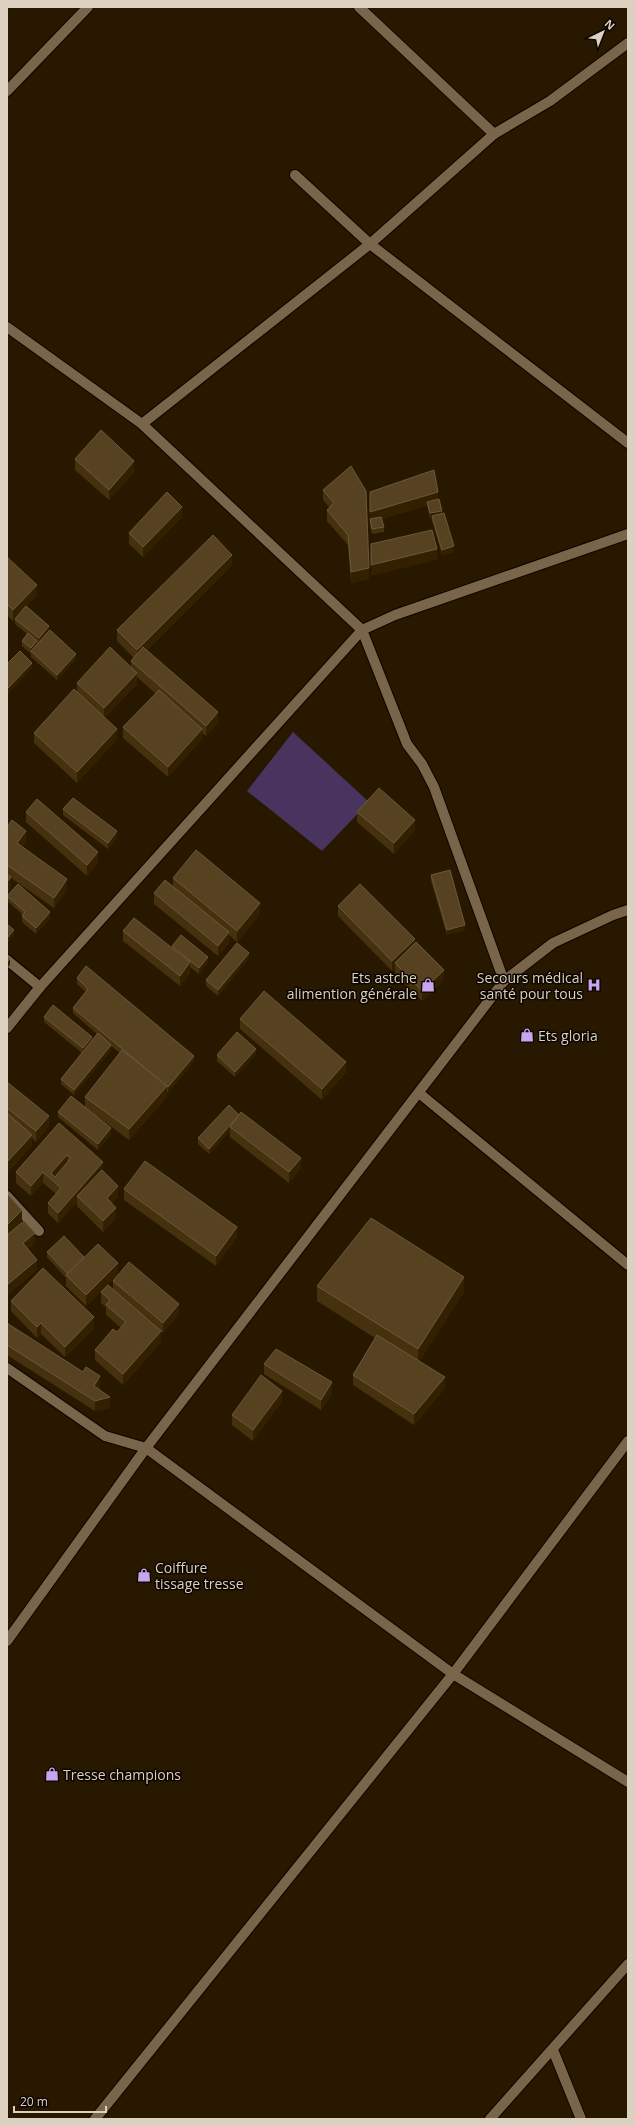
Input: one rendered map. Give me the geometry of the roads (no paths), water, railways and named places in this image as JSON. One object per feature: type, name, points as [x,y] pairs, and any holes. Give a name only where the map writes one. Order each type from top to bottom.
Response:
[{"type":"street","points":[[7,91],[88,7]]},
{"type":"street","points":[[359,7],[494,134]]},
{"type":"street","points":[[142,424],[370,244],[494,134],[550,101],[626,46]]},
{"type":"street","points":[[295,175],[370,244],[628,443]]},
{"type":"street","points":[[7,327],[142,424],[362,630],[407,744],[422,764],[434,787],[504,981]]},
{"type":"street","points":[[7,1028],[40,987],[362,630],[395,615],[628,534]]},
{"type":"street","points":[[7,1641],[146,1448],[504,981],[553,943],[628,910]]},
{"type":"street","points":[[7,960],[40,987]]},
{"type":"street","points":[[419,1093],[628,1264]]},
{"type":"street","points":[[7,1196],[39,1231]]},
{"type":"street","points":[[7,1368],[105,1436],[146,1448],[452,1674],[628,1782]]},
{"type":"street","points":[[98,2118],[452,1674],[628,1441]]},
{"type":"street","points":[[490,2119],[628,1964]]},
{"type":"street","points":[[553,2050],[581,2119]]},
{"type":"place","name":"Ets astche alimention générale","points":[[428,985]]},
{"type":"place","name":"Secours médical santé pour tous","points":[[594,985]]},
{"type":"place","name":"Ets gloria","points":[[527,1035]]},
{"type":"place","name":"Coiffure tissage tresse","points":[[144,1575]]},
{"type":"place","name":"Tresse champions","points":[[52,1774]]}]
